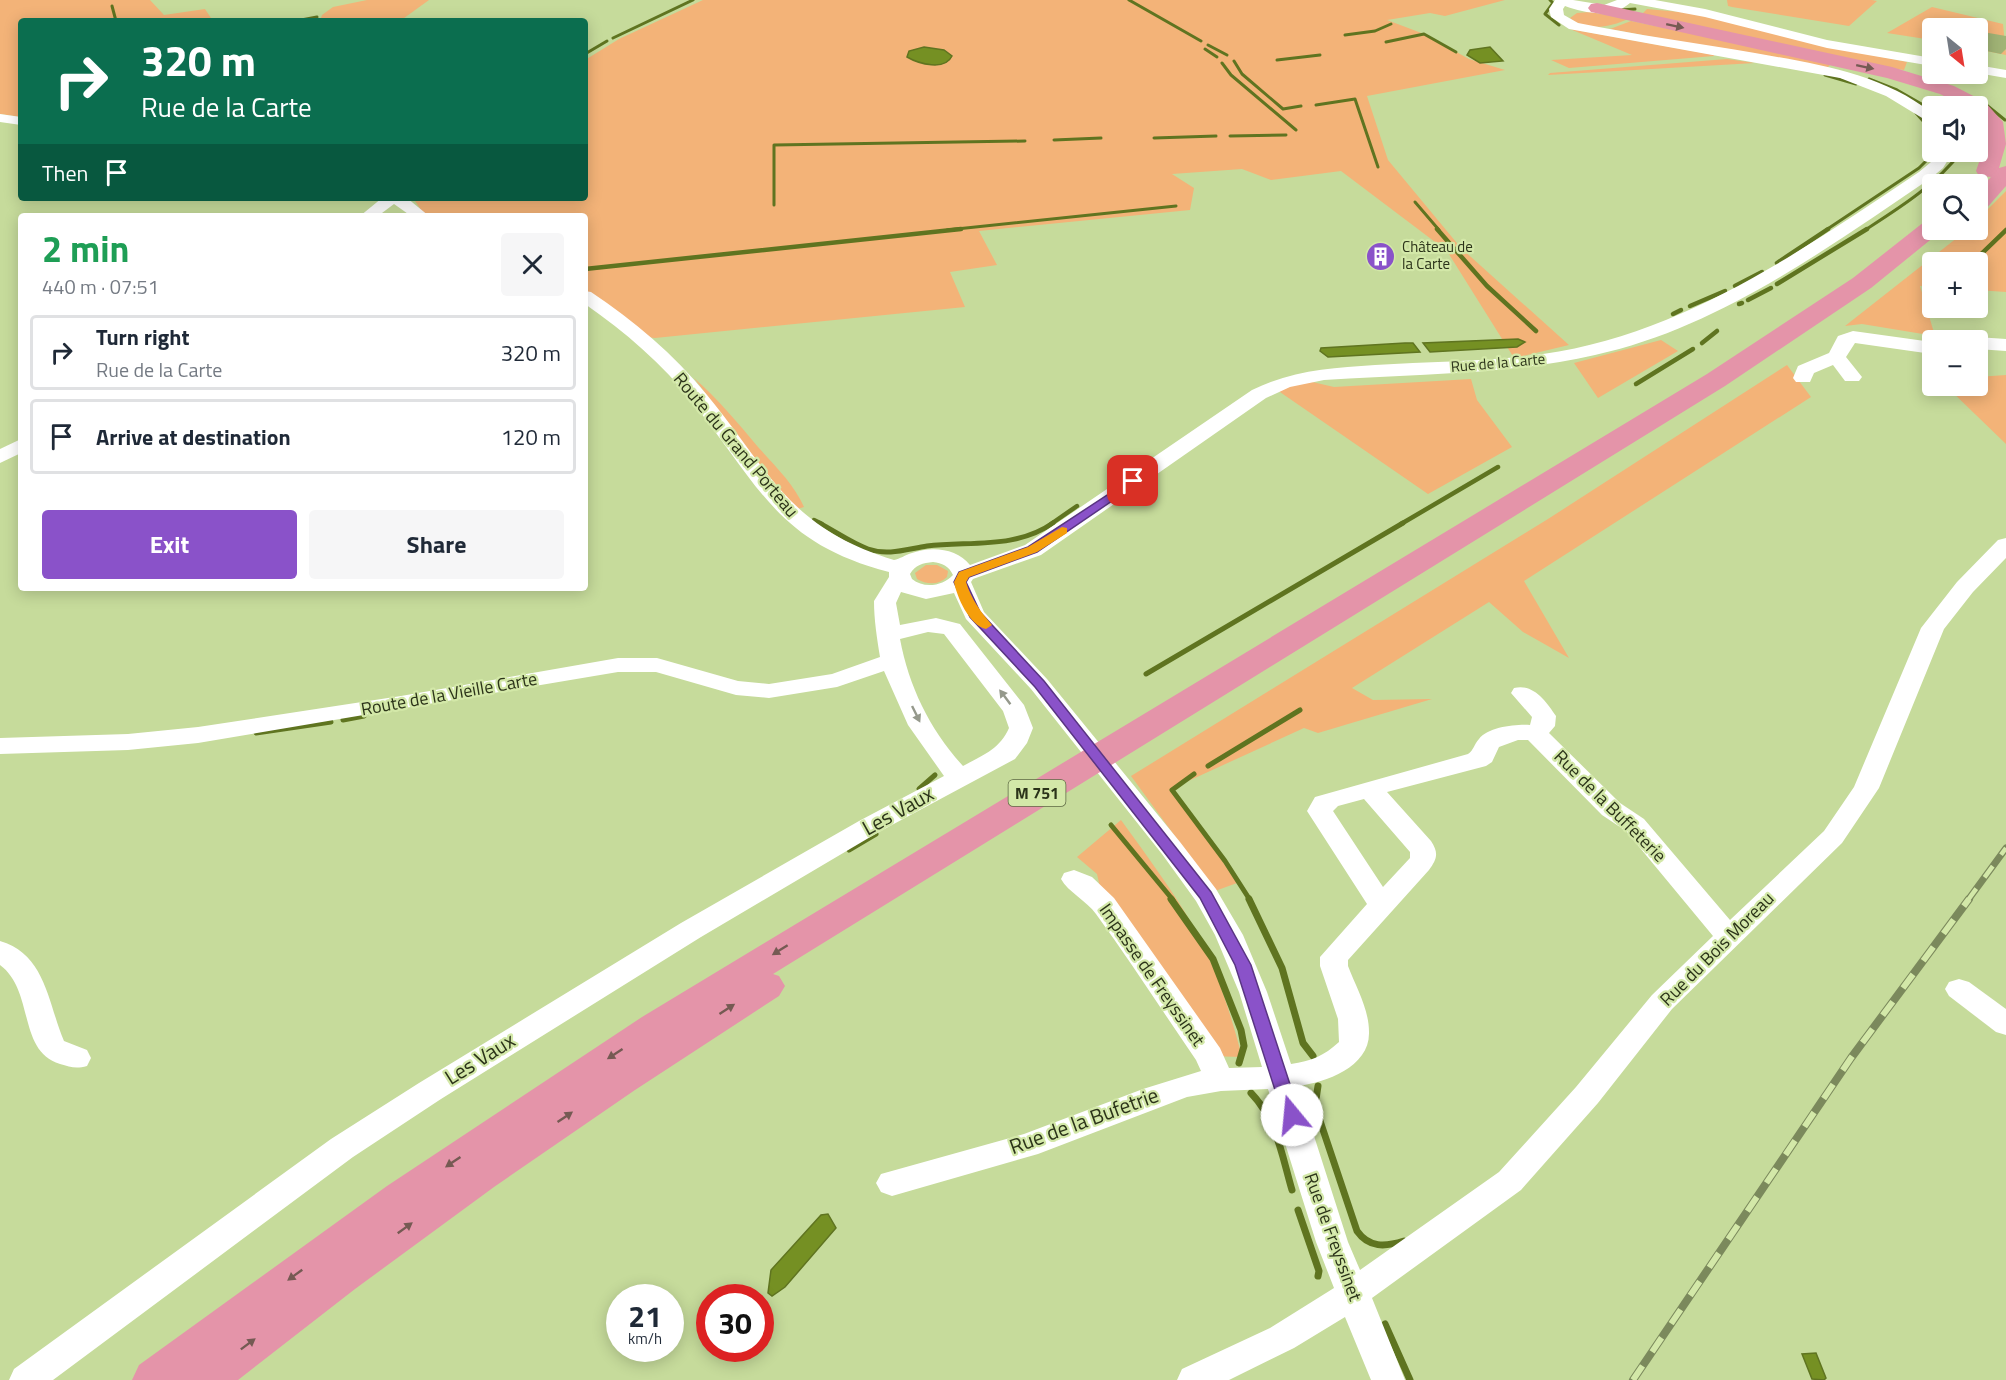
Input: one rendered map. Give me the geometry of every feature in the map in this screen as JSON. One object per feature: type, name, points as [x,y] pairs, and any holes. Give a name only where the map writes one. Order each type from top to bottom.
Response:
[{"type":"highway","points":[[1593,8],[1892,73],[1941,87],[1978,106],[1993,122],[1997,139],[1990,176]]},
{"type":"highway","points":[[1990,176],[2006,147]]},
{"type":"highway","name":"M 751","points":[[156,1380],[279,1287],[422,1184],[656,1027],[1716,380],[1862,283],[1922,235]]},
{"type":"highway","name":"M 751","points":[[202,1380],[450,1196],[675,1043],[868,921],[1752,375],[1865,298],[1939,240]]},
{"type":"street","points":[[1634,0],[1714,15],[1827,44],[1922,60]]},
{"type":"street","points":[[1702,0],[1726,7]]},
{"type":"street","points":[[1680,9],[1622,3],[1593,8],[1561,4],[1561,20],[1574,26],[1781,62],[1845,77],[1898,97],[1922,111]]},
{"type":"street","points":[[1988,71],[2005,73]]},
{"type":"street","points":[[0,118],[18,121]]},
{"type":"street","name":"Rue de la Carte","points":[[962,578],[1033,550],[1258,394],[1284,382],[1324,374],[1513,363],[1572,356],[1622,343],[1674,323],[1730,297],[1797,261],[1925,175],[1939,162]]},
{"type":"street","points":[[372,213],[388,201]]},
{"type":"street","points":[[402,201],[417,213]]},
{"type":"street","name":"Route du Grand Porteau","points":[[588,298],[637,336],[686,381],[795,518],[844,550],[901,574]]},
{"type":"street","points":[[1807,376],[1836,357],[1845,340],[1853,337],[1922,347]]},
{"type":"street","points":[[1988,344],[2006,345]]},
{"type":"street","points":[[1836,357],[1852,377]]},
{"type":"street","points":[[0,457],[18,447]]},
{"type":"street","name":"Rue de la Carte","points":[[943,556],[990,552],[1044,542]]},
{"type":"street","name":"Rue du Bois Moreau","points":[[1194,1380],[1282,1338],[1319,1317],[1510,1181],[1587,1095],[1662,1002],[1833,837],[1866,788],[1933,628],[1965,587],[2006,545]]},
{"type":"street","points":[[960,778],[935,751],[927,738],[891,661],[884,604],[906,563],[922,556],[943,556],[962,567],[962,578],[974,614]]},
{"type":"street","points":[[901,574],[912,588],[926,591],[974,614]]},
{"type":"street","points":[[887,626],[902,602],[926,591],[942,590],[962,578]]},
{"type":"street","name":"Rue de Freyssinet","points":[[974,614],[1039,684],[1074,727],[1206,896],[1229,935],[1243,965],[1315,1192],[1388,1380]]},
{"type":"street","name":"Les Vaux","points":[[26,1380],[342,1148],[430,1091],[691,930],[868,827],[993,762],[1015,743],[1021,728],[1015,710],[957,634],[945,625],[887,626]]},
{"type":"street","name":"Route de la Vieille Carte","points":[[0,746],[128,742],[198,735],[369,709],[618,665],[657,665],[736,688],[769,691],[837,680],[891,661]]},
{"type":"street","points":[[1381,904],[1320,811],[1324,803],[1477,760],[1483,756],[1489,742],[1495,738],[1522,732],[1535,733],[1543,726],[1544,716],[1523,693]]},
{"type":"street","name":"Rue de la Buffeterie","points":[[1535,733],[1546,741],[1611,809],[1635,825],[1728,936]]},
{"type":"street","points":[[1280,1076],[1309,1072],[1328,1065],[1344,1056],[1352,1047],[1356,1037],[1354,1024],[1334,966],[1334,957],[1425,858],[1422,847],[1370,789]]},
{"type":"street","name":"Impasse de Freyssinet","points":[[1074,879],[1082,883],[1104,905],[1209,1056],[1219,1079]]},
{"type":"street","points":[[0,951],[16,961],[32,983],[52,1048],[59,1053],[76,1058]]},
{"type":"street","points":[[1959,989],[2006,1024]]},
{"type":"street","name":"Rue de la Bufetrie","points":[[892,1183],[1069,1131],[1170,1090],[1219,1079],[1280,1076]]},
{"type":"shaded area","points":[[0,0],[150,0],[164,15],[205,9],[211,18],[18,18],[18,117],[0,114]]},
{"type":"shaded area","points":[[367,0],[429,0],[404,18],[321,18],[333,7]]},
{"type":"shaded area","points":[[703,0],[1505,0],[1445,16],[1430,13],[1387,20],[1424,34],[1469,59],[1505,70],[1367,96],[1388,160],[1461,248],[1569,345],[1514,358],[1447,251],[1341,171],[1271,180],[1242,169],[1172,174],[1194,188],[1190,210],[979,231],[997,265],[950,272],[965,307],[655,338],[637,336],[588,298],[588,213],[423,213],[415,201],[588,201],[588,58],[619,39]]},
{"type":"shaded area","points":[[1727,0],[1877,1],[1849,26],[1732,7],[1728,6]]},
{"type":"shaded area","points":[[1932,7],[1978,18],[1922,18],[1922,38],[1887,33]]},
{"type":"shaded area","points":[[1647,9],[1691,13],[1817,44],[1907,62],[1904,70],[1842,60],[1640,16]]},
{"type":"shaded area","points":[[1590,12],[1628,19],[1614,24],[1591,27],[1570,18],[1577,13]]},
{"type":"shaded area","points":[[1988,20],[2003,24],[2006,55],[1988,51]]},
{"type":"shaded area","points":[[1631,21],[1832,63],[1826,69],[1610,29]]},
{"type":"shaded area","points":[[1570,29],[1714,56],[1569,68],[1551,60],[1632,55]]},
{"type":"shaded area","points":[[924,47],[944,50],[952,56],[949,61],[938,65],[925,64],[907,57],[909,51]]},
{"type":"shaded area","points":[[1490,47],[1503,61],[1480,63],[1467,55],[1470,50]]},
{"type":"shaded area","points":[[1727,59],[1755,63],[1548,75],[1550,73]]},
{"type":"shaded area","points":[[2006,191],[2006,292],[1988,291],[1988,252],[1939,252],[1954,240],[1988,240],[1988,209]]},
{"type":"shaded area","points":[[1922,265],[1922,286],[1920,286],[1922,318],[1930,318],[1933,330],[1922,330],[1922,334],[1862,324],[1845,326]]},
{"type":"shaded area","points":[[1518,339],[1525,342],[1517,347],[1430,352],[1423,343]]},
{"type":"shaded area","points":[[1661,340],[1678,351],[1598,398],[1574,363]]},
{"type":"shaded area","points":[[1413,343],[1420,352],[1328,357],[1320,351],[1321,348]]},
{"type":"shaded area","points":[[1787,365],[1811,397],[1524,581],[1569,658],[1523,632],[1489,602],[1352,688],[1373,700],[1432,699],[1318,733],[1304,728],[1173,788],[1237,883],[1215,891],[1131,776],[1548,519]]},
{"type":"shaded area","points":[[2006,375],[2006,444],[1956,396],[1988,396],[1988,376]]},
{"type":"shaded area","points":[[694,378],[728,411],[784,476],[804,507],[794,510]]},
{"type":"shaded area","points":[[1471,379],[1477,400],[1512,447],[1428,494],[1277,390],[1308,381],[1334,387]]},
{"type":"shaded area","points":[[926,565],[937,565],[948,571],[947,577],[940,582],[933,583],[917,579],[915,573]]},
{"type":"shaded area","points":[[1121,820],[1196,931],[1223,993],[1242,1057],[1209,1056],[1104,905],[1097,874],[1077,857]]},
{"type":"shaded area","points":[[828,1214],[836,1228],[785,1287],[774,1295],[774,1284],[769,1284],[771,1270],[821,1215]]},
{"type":"shaded area","points":[[1816,1353],[1826,1378],[1824,1380],[1812,1379],[1802,1354]]},
{"type":"building","points":[[1988,33],[2006,36],[2006,49],[2001,54],[1988,51]]},
{"type":"waterway","points":[[613,38],[693,0]]},
{"type":"waterway","points":[[1129,0],[1201,41]]},
{"type":"waterway","points":[[1550,0],[1553,3],[1545,14],[1559,25]]},
{"type":"waterway","points":[[112,6],[115,18]]},
{"type":"waterway","points":[[1621,10],[1635,9]]},
{"type":"waterway","points":[[312,18],[317,17]]},
{"type":"waterway","points":[[1345,35],[1375,31],[1391,24]]},
{"type":"waterway","points":[[1386,42],[1424,34],[1456,52]]},
{"type":"waterway","points":[[588,52],[607,41]]},
{"type":"waterway","points":[[1208,45],[1227,55]]},
{"type":"waterway","points":[[1205,49],[1217,57]]},
{"type":"waterway","points":[[1277,60],[1320,55]]},
{"type":"waterway","points":[[1234,61],[1242,74],[1283,109],[1301,106]]},
{"type":"waterway","points":[[1222,63],[1231,75],[1296,130]]},
{"type":"waterway","points":[[1825,75],[1856,84]]},
{"type":"waterway","points":[[1869,79],[1897,90],[1922,104]]},
{"type":"waterway","points":[[1316,105],[1355,99],[1378,167]]},
{"type":"waterway","points":[[1988,106],[2005,120]]},
{"type":"waterway","points":[[1916,113],[1922,120]]},
{"type":"waterway","points":[[1230,136],[1286,135]]},
{"type":"waterway","points":[[1154,138],[1216,136]]},
{"type":"waterway","points":[[1054,140],[1101,138]]},
{"type":"waterway","points":[[774,205],[774,145],[1025,141]]},
{"type":"waterway","points":[[1826,230],[1925,162]]},
{"type":"waterway","points":[[1865,230],[1929,185],[1953,162]]},
{"type":"waterway","points":[[1415,202],[1439,230]]},
{"type":"waterway","points":[[947,230],[1176,206]]},
{"type":"waterway","points":[[588,269],[961,229]]},
{"type":"waterway","points":[[1437,229],[1487,286],[1536,331]]},
{"type":"waterway","points":[[1777,263],[1828,229]]},
{"type":"waterway","points":[[1777,284],[1867,229]]},
{"type":"waterway","points":[[1983,252],[2006,230]]},
{"type":"waterway","points":[[1735,286],[1762,272]]},
{"type":"waterway","points":[[1748,300],[1771,288]]},
{"type":"waterway","points":[[1690,306],[1725,291]]},
{"type":"waterway","points":[[1673,314],[1681,310]]},
{"type":"waterway","points":[[1702,343],[1717,331]]},
{"type":"waterway","points":[[1636,384],[1693,349]]},
{"type":"waterway","points":[[1401,524],[1498,467]]},
{"type":"waterway","points":[[1051,524],[1077,506]]},
{"type":"waterway","points":[[814,520],[822,524]]},
{"type":"waterway","points":[[819,523],[862,546],[875,551],[890,552],[927,546],[1008,540],[1024,537],[1053,523]]},
{"type":"waterway","points":[[1146,674],[1403,523]]},
{"type":"waterway","points":[[1208,766],[1300,710]]},
{"type":"waterway","points":[[343,720],[364,716]]},
{"type":"waterway","points":[[256,733],[331,722]]},
{"type":"waterway","points":[[1194,774],[1172,790],[1225,861],[1250,900]]},
{"type":"waterway","points":[[919,789],[935,775]]},
{"type":"waterway","points":[[1111,825],[1173,900]]},
{"type":"waterway","points":[[849,850],[876,834]]},
{"type":"waterway","points":[[1171,899],[1213,959],[1241,1030],[1244,1046],[1239,1063]]},
{"type":"waterway","points":[[1249,899],[1282,968],[1303,1043],[1313,1056]]},
{"type":"waterway","points":[[1318,1086],[1315,1106],[1357,1231],[1367,1241],[1378,1245],[1404,1241]]},
{"type":"waterway","points":[[1251,1093],[1273,1127],[1292,1190]]},
{"type":"waterway","points":[[1298,1210],[1319,1271],[1318,1276]]},
{"type":"waterway","points":[[1385,1324],[1410,1380]]},
{"type":"railway","points":[[1968,900],[2006,848]]},
{"type":"railway","points":[[1633,1380],[1851,1058],[1969,899]]},
{"type":"slow traffic","points":[[986,625],[974,614],[967,602],[960,582],[964,575],[983,566],[1033,550],[1062,531]]},
{"type":"place","name":"Château de la Carte","points":[[1381,256]]},
{"type":"route","points":[[1133,481],[1033,550],[983,566],[964,575],[960,582],[962,590],[974,614],[1039,684],[1171,848],[1206,896],[1229,935],[1243,965],[1292,1115]]}]
